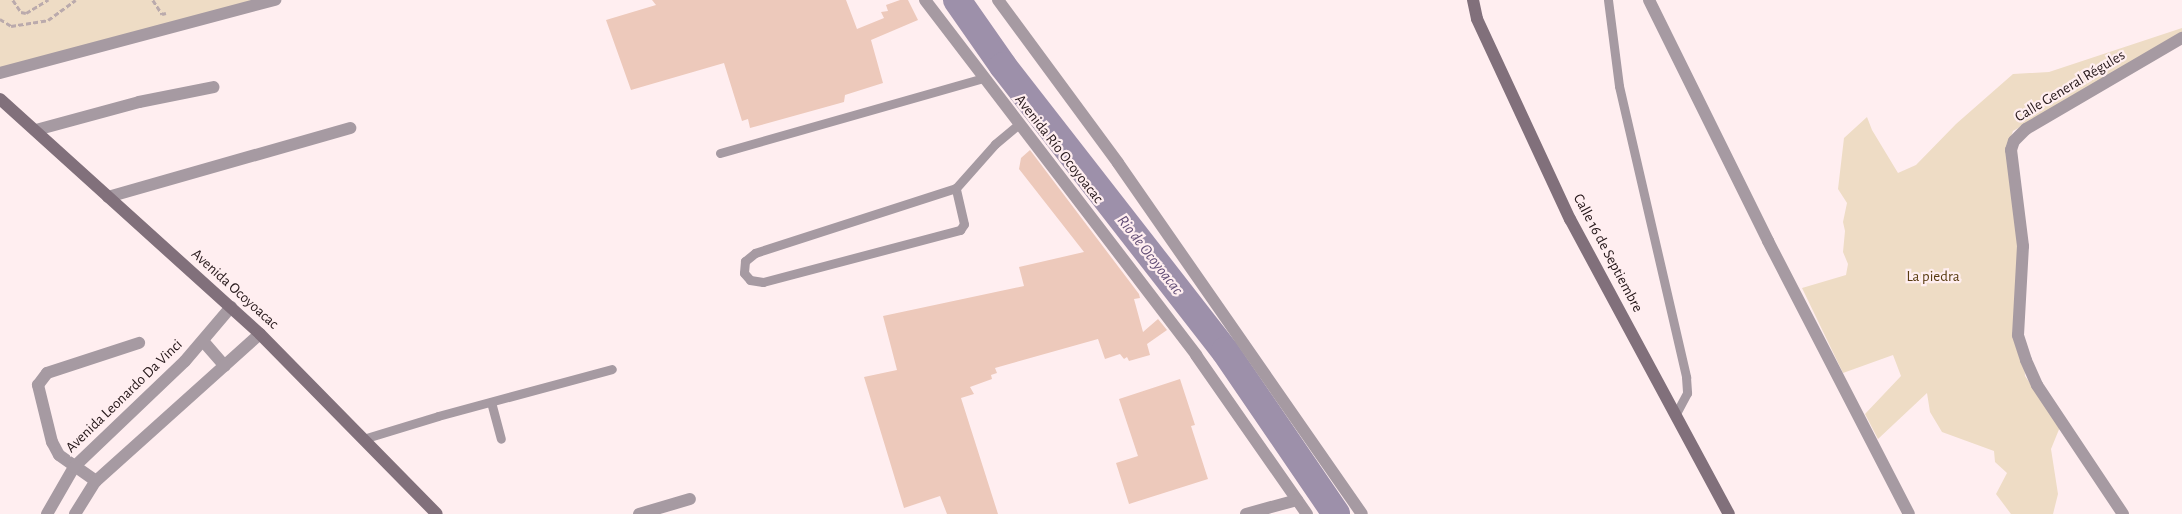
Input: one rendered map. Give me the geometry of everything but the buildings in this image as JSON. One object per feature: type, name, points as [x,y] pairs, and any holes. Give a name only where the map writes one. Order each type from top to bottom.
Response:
[{"type":"main road","name":"Calle 16 de Septiembre","points":[[1473,0],[1477,20],[1570,219],[1730,514]]},
{"type":"main road","name":"Avenida Ocoyoacac","points":[[0,98],[232,307],[437,514]]},
{"type":"street","points":[[0,73],[275,0]]},
{"type":"street","name":"Avenida Río Ocoyoacac","points":[[925,0],[1196,354],[1307,514]]},
{"type":"street","points":[[998,0],[1118,164],[1362,514]]},
{"type":"street","points":[[1649,0],[1768,241],[1909,514]]},
{"type":"street","name":"Calle General Régules","points":[[2123,514],[2037,385],[2018,335],[2023,246],[2011,150],[2014,141],[2026,130],[2182,38]]},
{"type":"street","points":[[36,130],[139,102],[214,87]]},
{"type":"street","points":[[108,197],[350,128]]},
{"type":"street","name":"Avenida Leonardo Da Vinci","points":[[47,514],[74,467],[185,362],[232,307]]},
{"type":"street","points":[[75,514],[96,480],[260,334]]},
{"type":"street","points":[[203,341],[225,366]]},
{"type":"street","points":[[96,480],[74,467],[59,455],[52,442],[38,394],[40,380],[47,373],[139,343]]},
{"type":"street","points":[[639,514],[690,499]]},
{"type":"street","points":[[1246,514],[1298,500]]},
{"type":"lane","points":[[1608,0],[1619,86],[1686,377],[1688,393],[1676,414]]},
{"type":"lane","points":[[720,154],[983,78]]},
{"type":"lane","points":[[956,188],[964,224],[960,230],[763,282],[750,280],[744,273],[745,261],[754,253],[956,188],[994,144],[1019,124]]},
{"type":"lane","points":[[363,439],[612,369]]},
{"type":"lane","points":[[491,402],[501,439]]},
{"type":"path","points":[[13,0],[21,12],[26,14],[48,0]]},
{"type":"path","points":[[0,19],[11,26],[48,20],[76,0]]},
{"type":"path","points":[[153,0],[162,14],[171,12]]},
{"type":"green space","points":[[0,0],[254,0],[0,69]]},
{"type":"green space","name":"La piedra","points":[[2182,28],[2182,34],[2013,131],[2006,151],[2018,242],[2025,376],[2060,427],[2051,449],[2058,494],[2053,514],[2011,514],[1996,494],[2007,473],[1995,462],[1994,451],[1942,432],[1930,412],[1927,393],[1878,439],[1865,414],[1901,376],[1893,355],[1843,373],[1802,288],[1846,275],[1848,264],[1843,252],[1845,231],[1843,222],[1847,203],[1838,189],[1844,138],[1867,117],[1872,130],[1898,173],[1916,165],[1956,124],[2013,74],[2049,72]]},
{"type":"waterway","name":"Rio de Ocoyoacac","points":[[957,0],[1003,66],[1225,351],[1336,514]]}]
